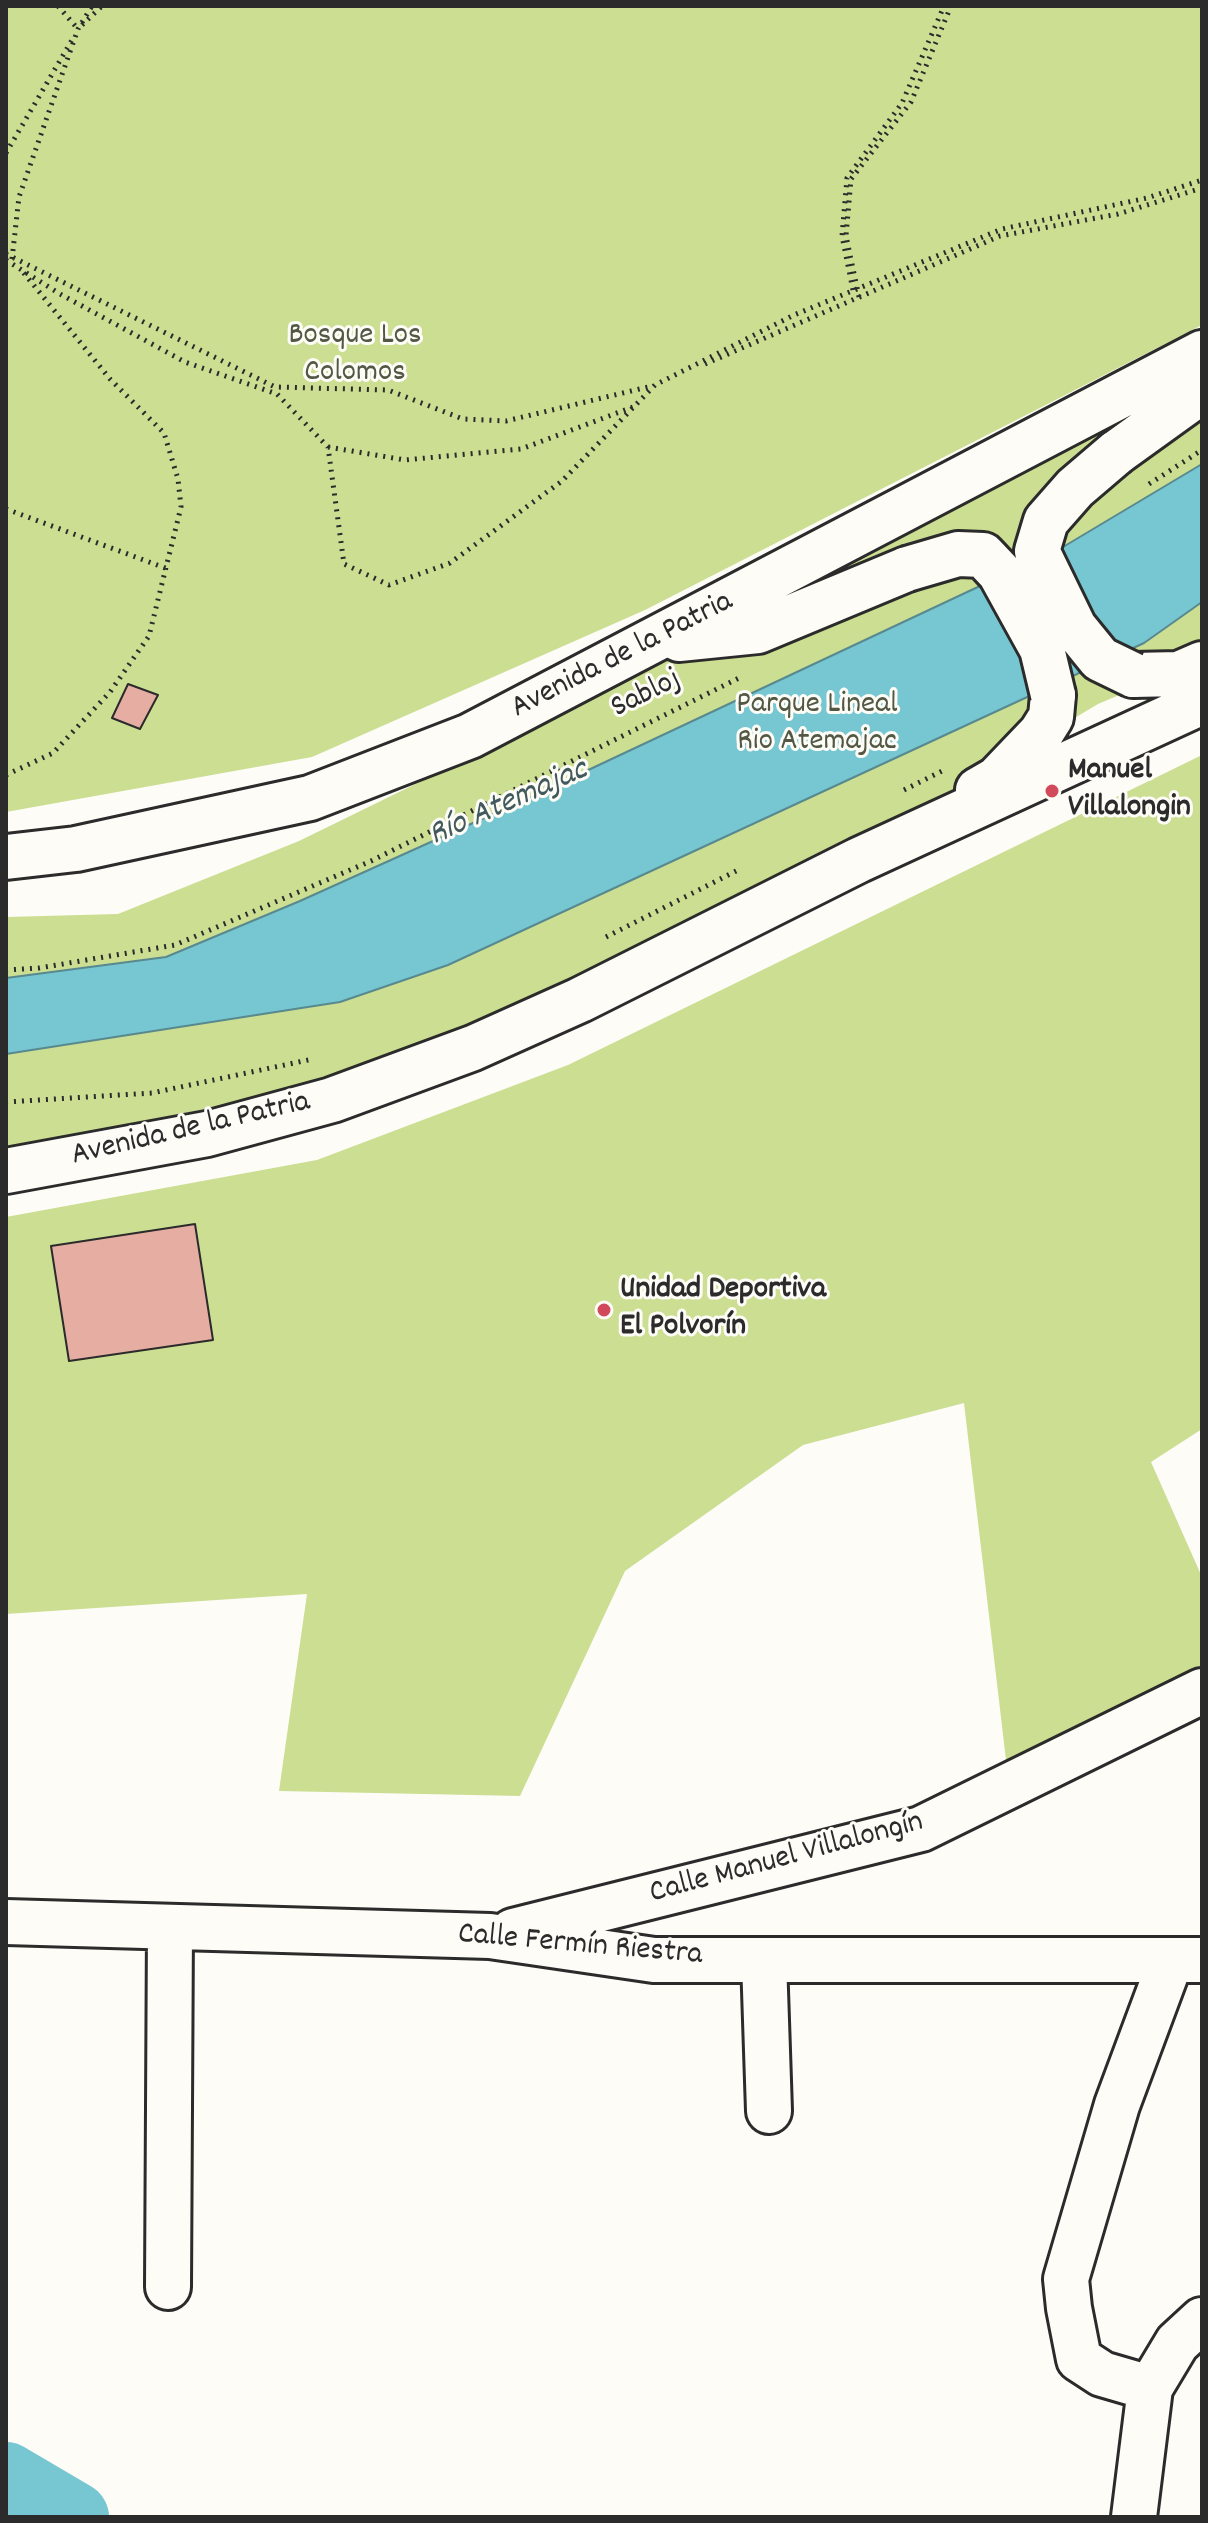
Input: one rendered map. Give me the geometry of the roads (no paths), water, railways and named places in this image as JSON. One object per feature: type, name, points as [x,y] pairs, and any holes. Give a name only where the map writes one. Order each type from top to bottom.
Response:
[{"type":"main road","name":"Avenida de la Patria","points":[[6,857],[76,849],[310,798],[470,736],[1202,353]]},
{"type":"main road","points":[[1202,391],[1116,453],[1075,488],[1046,521],[1037,551],[1074,627],[1100,659],[1133,675],[1179,674],[1202,664]]},
{"type":"main road","points":[[656,641],[758,631],[907,569],[958,554],[983,555],[1000,573],[1042,649],[1053,695],[1051,717],[997,779],[859,860]]},
{"type":"main road","name":"Avenida de la Patria","points":[[6,1171],[207,1134],[361,1089],[473,1048],[580,1000],[859,860],[1202,702]]},
{"type":"main road","name":"Calle Manuel Villalongín","points":[[490,1936],[921,1829],[1202,1691]]},
{"type":"main road","name":"Calle Fermín Riestra","points":[[6,1922],[490,1936],[654,1960],[1187,1960]]},
{"type":"main road","points":[[168,2287],[170,1927]]},
{"type":"main road","points":[[764,1960],[769,2111]]},
{"type":"main road","points":[[1150,2388],[1102,2374],[1079,2359],[1073,2340],[1066,2279],[1117,2105],[1187,1960]]},
{"type":"main road","points":[[1134,2517],[1150,2388],[1177,2343],[1202,2320]]},
{"type":"water","points":[[1202,464],[1202,602],[1144,643],[448,965],[340,1002],[6,1054],[6,978],[166,957],[300,901],[535,795],[1063,547]]},
{"type":"waterway","points":[[6,2477],[74,2517]]},
{"type":"place","name":"Manuel Villalongin","points":[[1052,791]]},
{"type":"place","name":"Unidad Deportiva El Polvorín","points":[[604,1310]]},
{"type":"park label","name":"Bosque Los Colomos","points":[[355,356]]},
{"type":"park label","name":"Parque Lineal Rio Atemajac","points":[[817,726]]},
{"type":"water label","name":"Río Atemajac","points":[[509,805]]}]
